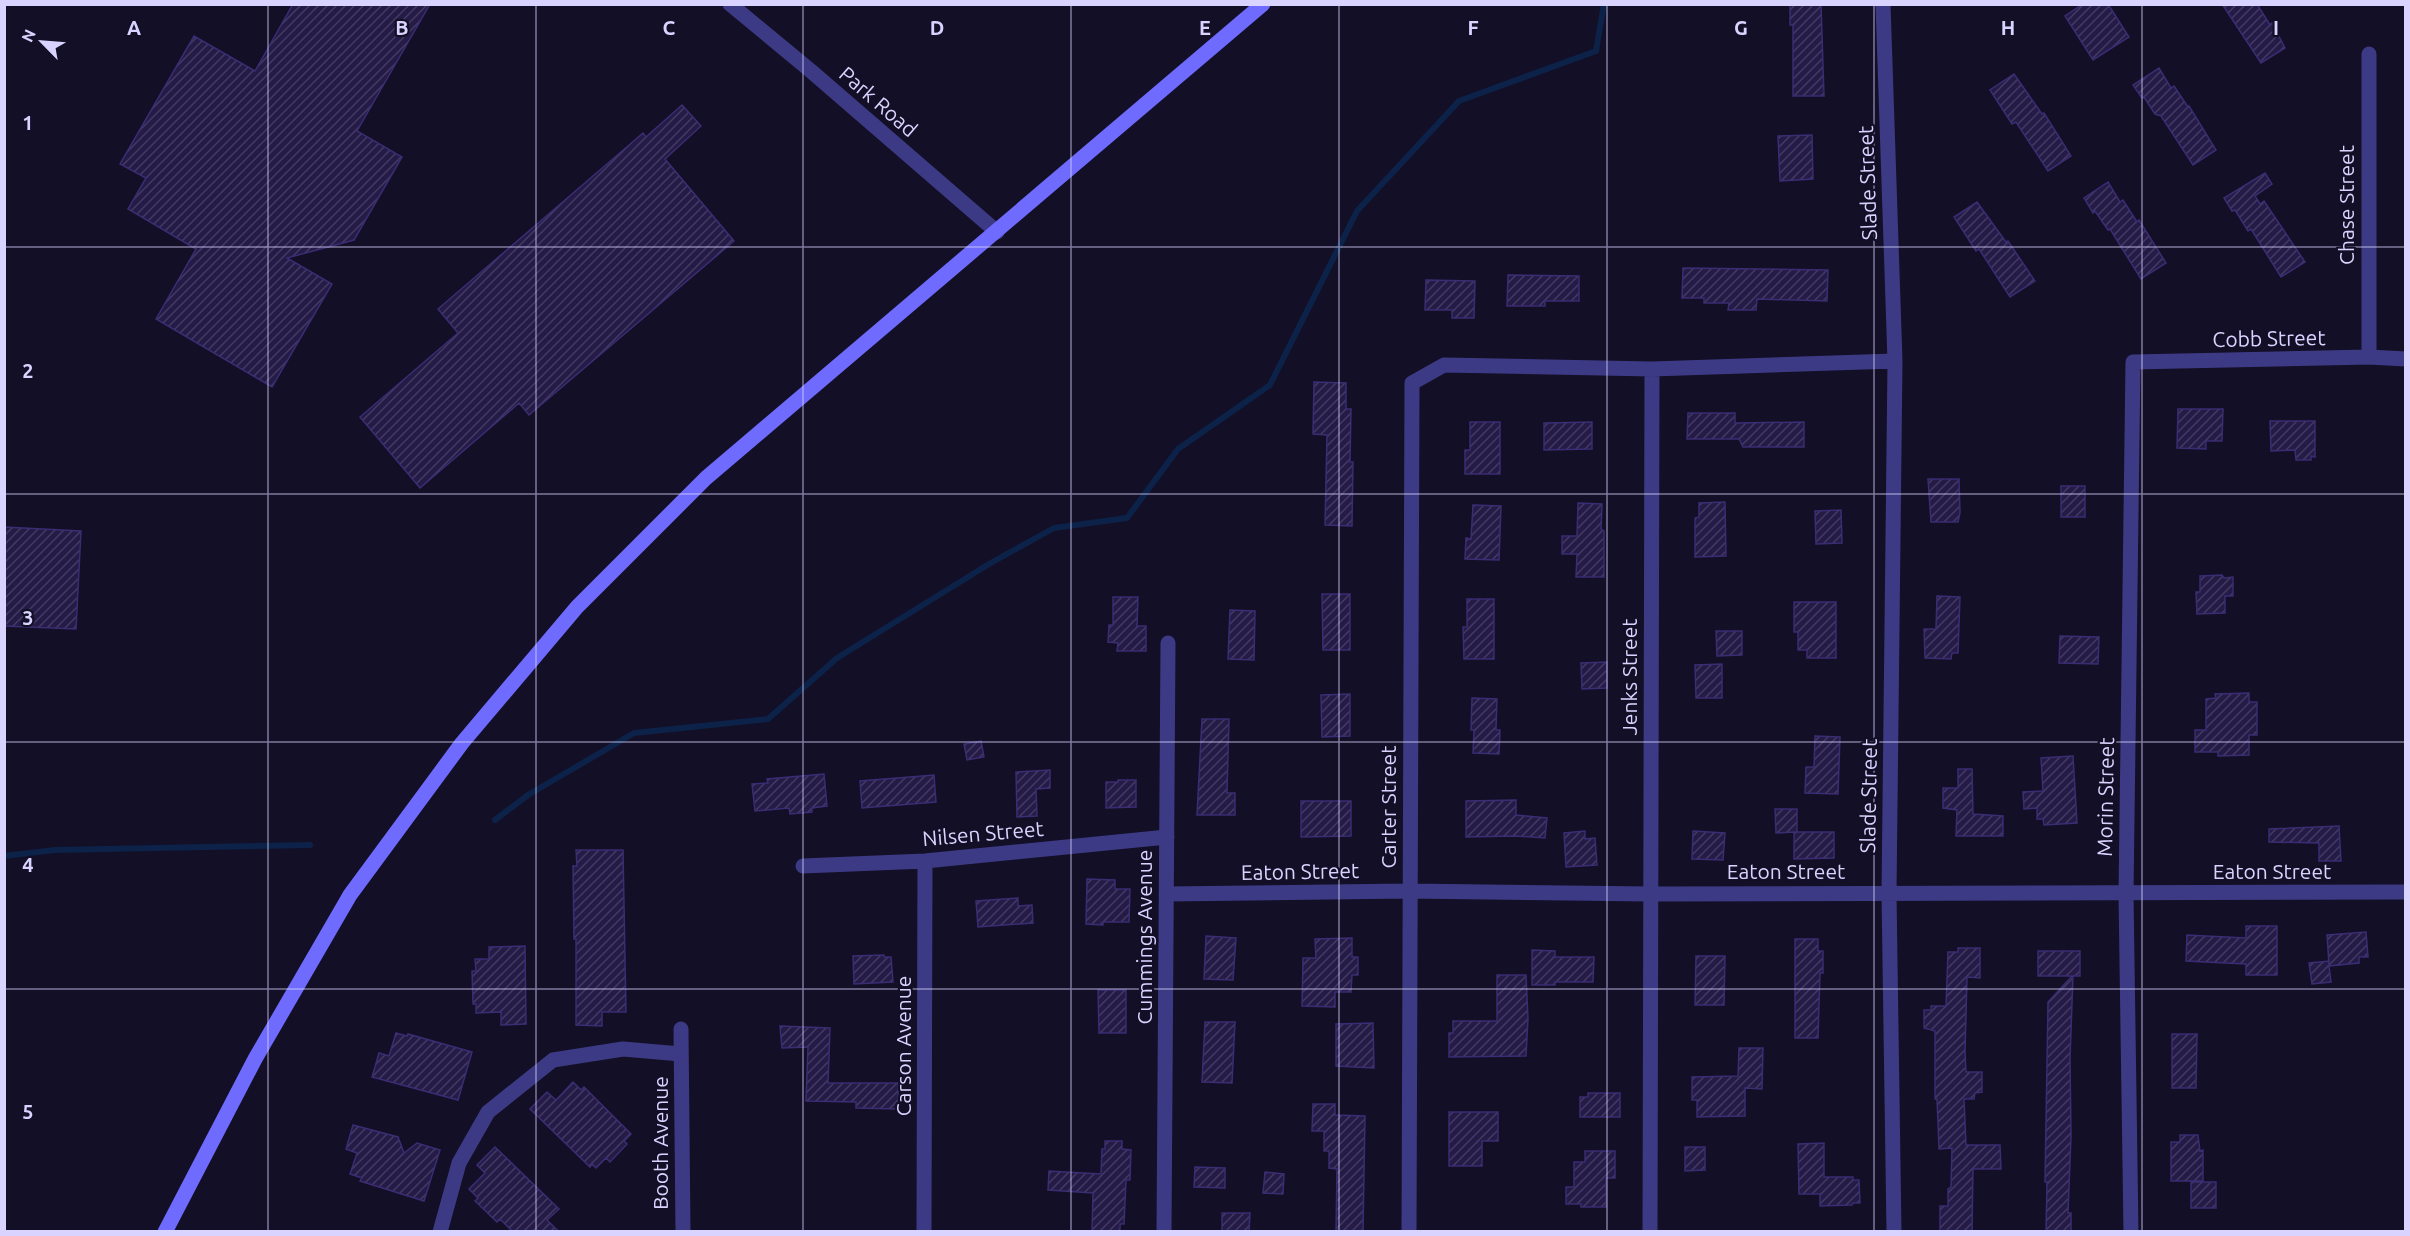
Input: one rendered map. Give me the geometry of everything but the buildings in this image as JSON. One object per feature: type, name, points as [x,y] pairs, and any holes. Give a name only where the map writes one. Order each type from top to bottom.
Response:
[{"type":"main road","points":[[165,1232],[255,1059],[350,895],[462,743],[577,607],[706,478],[1263,4]]},
{"type":"street","name":"Park Road","points":[[730,4],[997,232]]},
{"type":"street","name":"Slade Street","points":[[1883,4],[1894,361],[1889,893],[1894,1232]]},
{"type":"street","name":"Chase Street","points":[[2368,54],[2368,357]]},
{"type":"street","name":"Cobb Street","points":[[2133,362],[2368,357],[2406,359]]},
{"type":"street","points":[[1652,369],[1894,361]]},
{"type":"street","name":"Morin Street","points":[[2131,1232],[2126,894],[2133,362]]},
{"type":"street","name":"Carter Street","points":[[1409,1232],[1412,383],[1444,365],[1652,369]]},
{"type":"street","name":"Jenks Street","points":[[1650,1232],[1652,369]]},
{"type":"street","name":"Cummings Avenue","points":[[1164,1232],[1168,643]]},
{"type":"street","name":"Nilsen Street","points":[[803,866],[926,861],[1167,837]]},
{"type":"street","name":"Carson Avenue","points":[[924,1232],[926,861]]},
{"type":"street","name":"Eaton Street","points":[[1166,894],[1409,891],[1650,894],[2406,892]]},
{"type":"street","name":"Booth Avenue","points":[[681,1029],[683,1232]]},
{"type":"street","name":"Booth Avenue","points":[[440,1232],[459,1163],[488,1112],[554,1060],[623,1049],[681,1054]]},
{"type":"waterway","points":[[495,820],[528,795],[634,733],[768,719],[837,658],[989,564],[1054,528],[1127,518],[1178,449],[1270,385],[1357,211],[1459,101],[1596,51],[1604,4]]},
{"type":"waterway","points":[[4,856],[55,850],[310,845]]}]
